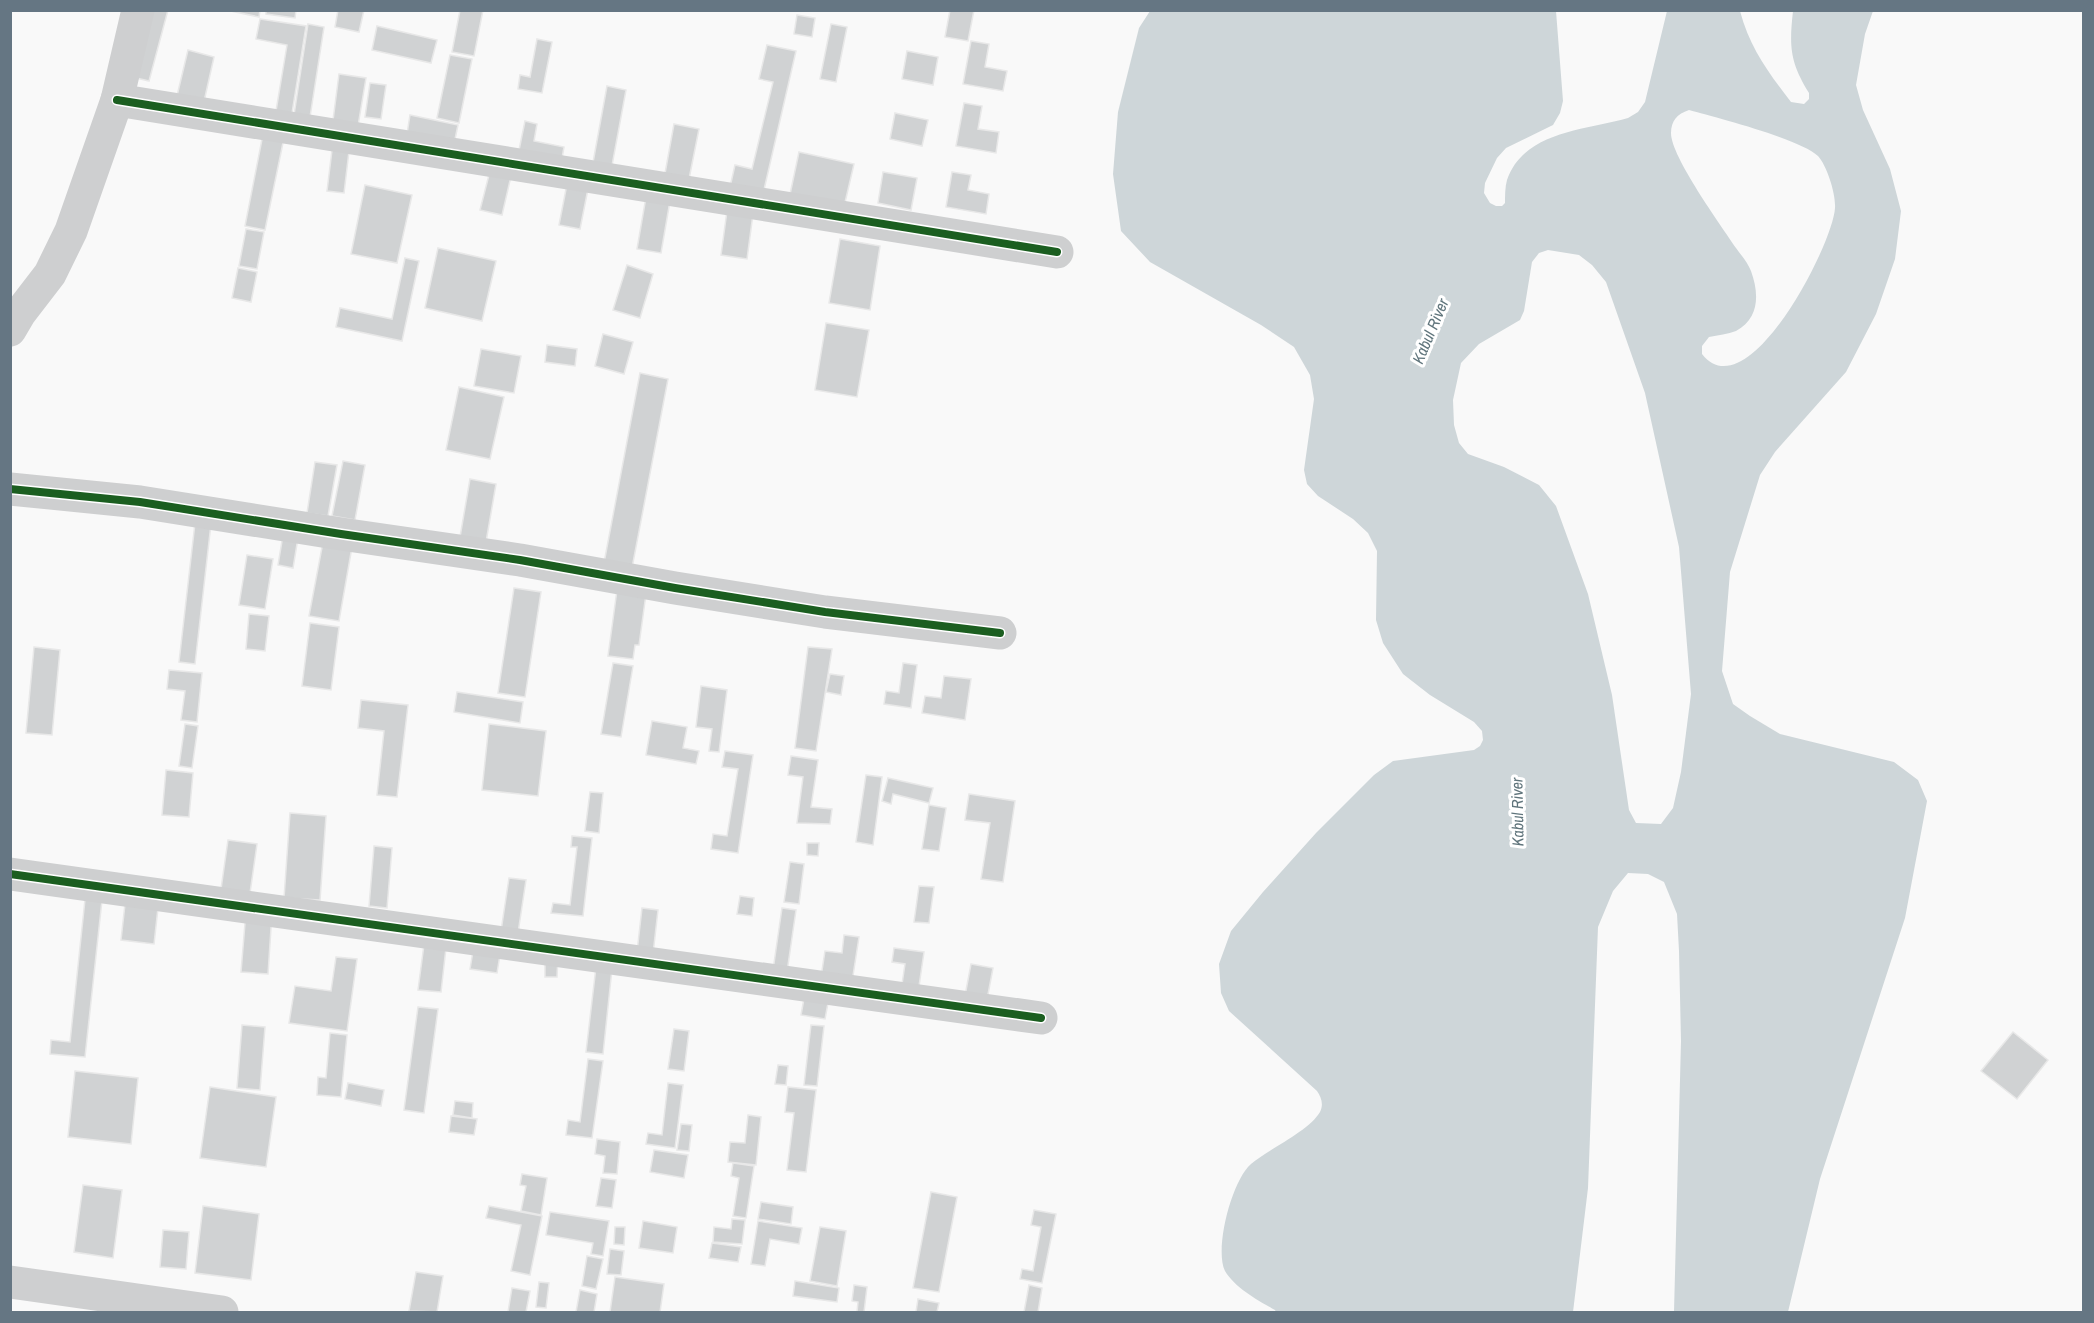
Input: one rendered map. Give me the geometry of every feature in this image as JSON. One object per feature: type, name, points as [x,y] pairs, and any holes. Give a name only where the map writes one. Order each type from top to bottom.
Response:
[{"type":"street","points":[[10,330],[50,274],[71,231],[117,100],[138,10]]},
{"type":"street","points":[[117,100],[1057,252]]},
{"type":"street","points":[[10,489],[140,502],[520,560],[825,612],[1000,633]]},
{"type":"street","points":[[10,874],[1041,1018]]},
{"type":"street","points":[[10,1282],[222,1312]]},
{"type":"water","name":"Kabul River","points":[[1150,11],[1556,11],[1563,101],[1560,113],[1553,125],[1506,148],[1497,158],[1485,183],[1484,193],[1490,203],[1502,206],[1505,203],[1507,180],[1515,164],[1527,151],[1558,135],[1628,118],[1638,112],[1645,102],[1667,11],[1740,11],[1754,48],[1767,70],[1791,102],[1804,104],[1809,99],[1809,93],[1792,54],[1793,11],[1873,11],[1865,34],[1856,85],[1863,110],[1890,169],[1901,211],[1895,259],[1876,314],[1846,372],[1775,452],[1760,475],[1730,572],[1722,671],[1733,704],[1750,716],[1780,734],[1894,762],[1918,780],[1927,801],[1905,918],[1820,1179],[1788,1312],[1674,1312],[1681,1041],[1677,914],[1664,882],[1648,874],[1628,873],[1613,891],[1598,927],[1588,1188],[1573,1312],[1276,1312],[1241,1288],[1225,1271],[1222,1261],[1223,1232],[1237,1184],[1251,1164],[1315,1119],[1322,1103],[1317,1091],[1229,1011],[1221,993],[1219,964],[1231,931],[1316,833],[1374,775],[1393,761],[1474,750],[1483,740],[1482,731],[1474,722],[1430,695],[1403,674],[1383,643],[1376,620],[1377,551],[1368,533],[1353,519],[1318,496],[1307,484],[1304,470],[1314,399],[1310,375],[1294,347],[1261,325],[1150,262],[1121,231],[1113,174],[1118,112],[1139,28]],"holes":[[[1689,110],[1756,129],[1808,149],[1818,156],[1825,166],[1835,202],[1831,227],[1820,255],[1785,317],[1763,343],[1741,361],[1721,366],[1702,354],[1702,346],[1709,337],[1733,332],[1744,326],[1753,312],[1756,296],[1748,265],[1698,191],[1673,144],[1671,129],[1674,122],[1678,116]],[[1548,250],[1579,255],[1592,265],[1606,282],[1645,393],[1679,547],[1691,694],[1681,772],[1673,808],[1661,824],[1636,823],[1629,810],[1612,695],[1588,594],[1556,506],[1539,485],[1504,467],[1468,454],[1459,443],[1454,425],[1453,400],[1461,363],[1479,344],[1520,320],[1524,311],[1532,262],[1539,253]]]},
{"type":"building","points":[[150,10],[168,10],[149,81],[132,77]]},
{"type":"building","points":[[226,10],[260,10],[259,17]]},
{"type":"building","points":[[266,10],[296,10],[295,18],[266,14]]},
{"type":"building","points":[[338,10],[364,10],[359,32],[335,27]]},
{"type":"building","points":[[460,10],[483,10],[474,56],[452,52]]},
{"type":"building","points":[[950,10],[974,10],[968,41],[945,37]]},
{"type":"building","points":[[797,15],[815,18],[812,37],[794,34]]},
{"type":"building","points":[[260,19],[306,26],[292,113],[276,111],[287,45],[256,39]]},
{"type":"building","points":[[308,24],[324,27],[310,117],[294,115]]},
{"type":"building","points":[[831,24],[847,27],[836,82],[820,79]]},
{"type":"building","points":[[377,26],[437,40],[431,63],[372,50]]},
{"type":"building","points":[[537,39],[552,42],[542,93],[518,89],[520,75],[530,77]]},
{"type":"building","points":[[971,41],[989,44],[985,67],[1007,71],[1003,91],[963,84]]},
{"type":"building","points":[[767,45],[796,51],[763,194],[730,187],[735,165],[752,169],[773,82],[759,79]]},
{"type":"building","points":[[188,50],[214,57],[203,106],[176,100]]},
{"type":"building","points":[[907,51],[938,57],[933,85],[902,79]]},
{"type":"building","points":[[450,55],[472,59],[459,123],[437,118]]},
{"type":"building","points":[[339,74],[366,78],[357,132],[332,128]]},
{"type":"building","points":[[370,83],[386,85],[381,119],[365,117]]},
{"type":"building","points":[[607,86],[626,90],[611,171],[592,168]]},
{"type":"building","points":[[964,103],[982,106],[978,129],[999,132],[996,153],[956,146]]},
{"type":"building","points":[[895,113],[928,120],[922,146],[890,139]]},
{"type":"building","points":[[410,115],[458,125],[454,144],[407,134]]},
{"type":"building","points":[[525,121],[537,124],[534,141],[564,147],[561,164],[518,155]]},
{"type":"building","points":[[674,124],[699,129],[688,184],[664,179]]},
{"type":"building","points":[[264,129],[285,133],[265,230],[245,226]]},
{"type":"building","points":[[333,142],[350,143],[344,193],[327,191]]},
{"type":"building","points":[[799,152],[854,164],[843,211],[789,199]]},
{"type":"building","points":[[491,167],[512,172],[502,215],[480,210]]},
{"type":"building","points":[[883,172],[917,178],[911,210],[878,203]]},
{"type":"building","points":[[952,172],[971,175],[968,190],[989,194],[986,214],[946,207]]},
{"type":"building","points":[[568,179],[589,184],[580,229],[559,225]]},
{"type":"building","points":[[365,185],[412,195],[397,263],[351,254]]},
{"type":"building","points":[[646,197],[670,201],[661,253],[637,249]]},
{"type":"building","points":[[727,211],[753,214],[747,259],[721,255]]},
{"type":"building","points":[[246,229],[264,232],[257,269],[239,266]]},
{"type":"building","points":[[840,239],[880,246],[870,310],[829,303]]},
{"type":"building","points":[[438,248],[496,261],[482,321],[425,308]]},
{"type":"building","points":[[405,258],[419,261],[402,341],[336,327],[340,308],[392,319]]},
{"type":"building","points":[[627,265],[653,274],[640,318],[613,310]]},
{"type":"building","points":[[238,268],[257,272],[251,302],[232,298]]},
{"type":"building","points":[[826,323],[869,330],[857,397],[815,390]]},
{"type":"building","points":[[603,334],[633,342],[624,374],[595,366]]},
{"type":"building","points":[[547,345],[577,349],[575,366],[545,362]]},
{"type":"building","points":[[481,349],[521,356],[514,393],[474,386]]},
{"type":"building","points":[[640,373],[668,379],[632,568],[604,563]]},
{"type":"building","points":[[459,387],[504,397],[490,459],[446,450]]},
{"type":"building","points":[[343,461],[365,465],[355,520],[332,516]]},
{"type":"building","points":[[315,462],[337,465],[328,516],[307,513]]},
{"type":"building","points":[[470,479],[496,484],[486,542],[460,537]]},
{"type":"building","points":[[195,523],[211,524],[195,664],[179,662]]},
{"type":"building","points":[[283,535],[298,538],[293,568],[278,565]]},
{"type":"building","points":[[323,542],[352,547],[339,621],[309,616]]},
{"type":"building","points":[[247,555],[273,559],[265,609],[239,605]]},
{"type":"building","points":[[514,588],[541,592],[525,697],[498,693]]},
{"type":"building","points":[[617,590],[646,594],[639,645],[635,645],[633,659],[608,656]]},
{"type":"building","points":[[249,614],[269,616],[265,651],[246,649]]},
{"type":"building","points":[[310,623],[339,627],[331,690],[302,686]]},
{"type":"building","points":[[34,647],[60,650],[52,735],[26,733]]},
{"type":"building","points":[[808,647],[832,649],[816,751],[795,748]]},
{"type":"building","points":[[613,663],[633,666],[621,737],[601,734]]},
{"type":"building","points":[[903,663],[917,665],[911,708],[884,704],[886,691],[899,693]]},
{"type":"building","points":[[169,670],[202,673],[197,722],[181,720],[185,691],[167,689]]},
{"type":"building","points":[[830,674],[844,676],[841,695],[826,692]]},
{"type":"building","points":[[944,676],[971,679],[965,720],[922,713],[925,696],[941,698]]},
{"type":"building","points":[[701,686],[727,690],[719,752],[709,751],[712,729],[696,727]]},
{"type":"building","points":[[457,692],[523,702],[520,723],[454,712]]},
{"type":"building","points":[[361,700],[408,705],[397,797],[377,795],[384,731],[358,728]]},
{"type":"building","points":[[652,721],[687,727],[683,748],[699,751],[696,764],[646,755]]},
{"type":"building","points":[[185,724],[198,726],[192,768],[179,766]]},
{"type":"building","points":[[489,724],[546,731],[538,796],[482,790]]},
{"type":"building","points":[[725,751],[753,755],[738,853],[711,849],[713,834],[727,836],[738,769],[722,767]]},
{"type":"building","points":[[791,756],[818,760],[811,807],[832,809],[830,824],[797,823],[803,777],[788,775]]},
{"type":"building","points":[[166,770],[193,773],[189,817],[162,815]]},
{"type":"building","points":[[866,775],[882,777],[873,845],[856,842]]},
{"type":"building","points":[[888,778],[933,788],[929,803],[893,794],[891,804],[882,801]]},
{"type":"building","points":[[590,792],[603,793],[599,833],[585,831]]},
{"type":"building","points":[[969,794],[1015,801],[1003,882],[981,879],[990,823],[965,820]]},
{"type":"building","points":[[929,805],[946,808],[939,851],[922,849]]},
{"type":"building","points":[[290,813],[326,816],[320,900],[284,898]]},
{"type":"building","points":[[572,836],[592,838],[583,916],[551,913],[553,903],[570,905],[577,847],[571,847]]},
{"type":"building","points":[[228,840],[257,844],[250,893],[221,889]]},
{"type":"building","points":[[807,843],[819,843],[818,856],[807,855]]},
{"type":"building","points":[[374,846],[392,848],[387,908],[369,906]]},
{"type":"building","points":[[790,862],[804,864],[799,904],[784,902]]},
{"type":"building","points":[[509,878],[526,880],[518,933],[501,931]]},
{"type":"building","points":[[919,886],[934,887],[929,923],[914,922]]},
{"type":"building","points":[[86,890],[103,891],[85,1057],[50,1054],[51,1040],[70,1042]]},
{"type":"building","points":[[126,895],[159,899],[154,944],[121,940]]},
{"type":"building","points":[[740,896],[754,898],[752,916],[737,914]]},
{"type":"building","points":[[642,908],[658,910],[653,954],[637,952]]},
{"type":"building","points":[[782,908],[796,910],[787,972],[773,970]]},
{"type":"building","points":[[246,911],[272,913],[268,974],[241,972]]},
{"type":"building","points":[[844,935],[859,937],[852,982],[821,977],[825,951],[842,953]]},
{"type":"building","points":[[425,937],[447,939],[441,992],[418,990]]},
{"type":"building","points":[[474,945],[501,949],[497,973],[470,969]]},
{"type":"building","points":[[894,948],[924,952],[918,993],[901,991],[905,964],[892,962]]},
{"type":"building","points":[[545,956],[558,956],[557,977],[545,977]]},
{"type":"building","points":[[336,957],[357,959],[347,1031],[289,1023],[295,986],[331,991]]},
{"type":"building","points":[[971,964],[993,968],[986,1005],[964,1001]]},
{"type":"building","points":[[596,967],[612,969],[603,1054],[586,1052]]},
{"type":"building","points":[[805,993],[829,998],[825,1019],[801,1015]]},
{"type":"building","points":[[418,1007],[438,1009],[424,1113],[404,1110]]},
{"type":"building","points":[[242,1025],[265,1027],[260,1090],[237,1088]]},
{"type":"building","points":[[811,1025],[824,1026],[817,1086],[804,1085]]},
{"type":"building","points":[[674,1029],[689,1031],[684,1071],[668,1069]]},
{"type":"building","points":[[2013,1032],[2048,1060],[2017,1099],[1981,1071]]},
{"type":"building","points":[[330,1033],[347,1035],[341,1097],[317,1095],[318,1077],[326,1078]]},
{"type":"building","points":[[588,1059],[603,1061],[592,1138],[566,1135],[568,1120],[580,1122]]},
{"type":"building","points":[[778,1065],[788,1066],[786,1085],[775,1084]]},
{"type":"building","points":[[75,1071],[138,1078],[131,1144],[68,1137]]},
{"type":"building","points":[[348,1083],[384,1090],[381,1106],[345,1099]]},
{"type":"building","points":[[668,1083],[683,1085],[675,1148],[646,1144],[648,1133],[662,1135]]},
{"type":"building","points":[[210,1087],[276,1097],[266,1167],[200,1158]]},
{"type":"building","points":[[788,1087],[816,1090],[806,1172],[787,1170],[794,1113],[785,1112]]},
{"type":"building","points":[[455,1101],[473,1103],[472,1118],[453,1115]]},
{"type":"building","points":[[748,1115],[761,1117],[756,1165],[728,1162],[730,1142],[745,1143]]},
{"type":"building","points":[[451,1116],[477,1119],[474,1135],[449,1132]]},
{"type":"building","points":[[681,1124],[692,1125],[689,1151],[677,1150]]},
{"type":"building","points":[[597,1139],[620,1142],[617,1174],[603,1173],[605,1156],[595,1154]]},
{"type":"building","points":[[654,1150],[688,1155],[684,1178],[650,1172]]},
{"type":"building","points":[[733,1163],[754,1166],[746,1218],[733,1216],[739,1178],[731,1176]]},
{"type":"building","points":[[522,1174],[547,1178],[541,1215],[521,1211],[526,1186],[520,1185]]},
{"type":"building","points":[[601,1178],[616,1180],[612,1208],[596,1206]]},
{"type":"building","points":[[83,1185],[122,1190],[113,1258],[74,1252]]},
{"type":"building","points":[[931,1192],[957,1197],[939,1292],[913,1288]]},
{"type":"building","points":[[761,1202],[793,1207],[791,1224],[758,1219]]},
{"type":"building","points":[[203,1206],[259,1214],[251,1280],[195,1273]]},
{"type":"building","points":[[489,1206],[542,1216],[530,1275],[511,1271],[521,1225],[486,1218]]},
{"type":"building","points":[[1034,1210],[1056,1214],[1042,1283],[1020,1279],[1022,1269],[1033,1271],[1041,1227],[1031,1225]]},
{"type":"building","points":[[550,1212],[609,1221],[603,1256],[591,1254],[593,1243],[546,1235]]},
{"type":"building","points":[[732,1219],[745,1220],[742,1244],[713,1242],[714,1227],[731,1229]]},
{"type":"building","points":[[643,1221],[677,1227],[673,1253],[639,1248]]},
{"type":"building","points":[[758,1221],[802,1228],[799,1244],[770,1239],[765,1266],[751,1264]]},
{"type":"building","points":[[615,1227],[625,1227],[624,1245],[614,1244]]},
{"type":"building","points":[[820,1227],[846,1231],[837,1286],[810,1281]]},
{"type":"building","points":[[163,1230],[189,1232],[186,1269],[160,1267]]},
{"type":"building","points":[[712,1243],[741,1247],[738,1262],[709,1258]]},
{"type":"building","points":[[610,1249],[624,1251],[621,1275],[607,1274]]},
{"type":"building","points":[[587,1256],[603,1259],[596,1289],[582,1286]]},
{"type":"building","points":[[416,1272],[443,1276],[437,1312],[409,1311]]},
{"type":"building","points":[[615,1277],[664,1284],[660,1312],[610,1312]]},
{"type":"building","points":[[795,1281],[839,1288],[837,1302],[793,1296]]},
{"type":"building","points":[[539,1282],[549,1283],[546,1308],[536,1307]]},
{"type":"building","points":[[854,1285],[867,1287],[864,1312],[857,1312],[858,1302],[852,1301]]},
{"type":"building","points":[[1029,1285],[1042,1288],[1038,1312],[1024,1312]]},
{"type":"building","points":[[512,1288],[530,1291],[526,1312],[508,1312]]},
{"type":"building","points":[[580,1290],[597,1294],[594,1312],[576,1312]]},
{"type":"building","points":[[918,1299],[939,1303],[937,1312],[916,1312]]},
{"type":"cycle path","points":[[117,100],[1057,252]]},
{"type":"cycle path","points":[[10,489],[140,502],[520,560],[825,612],[1000,633]]},
{"type":"cycle path","points":[[10,874],[1041,1018]]}]
